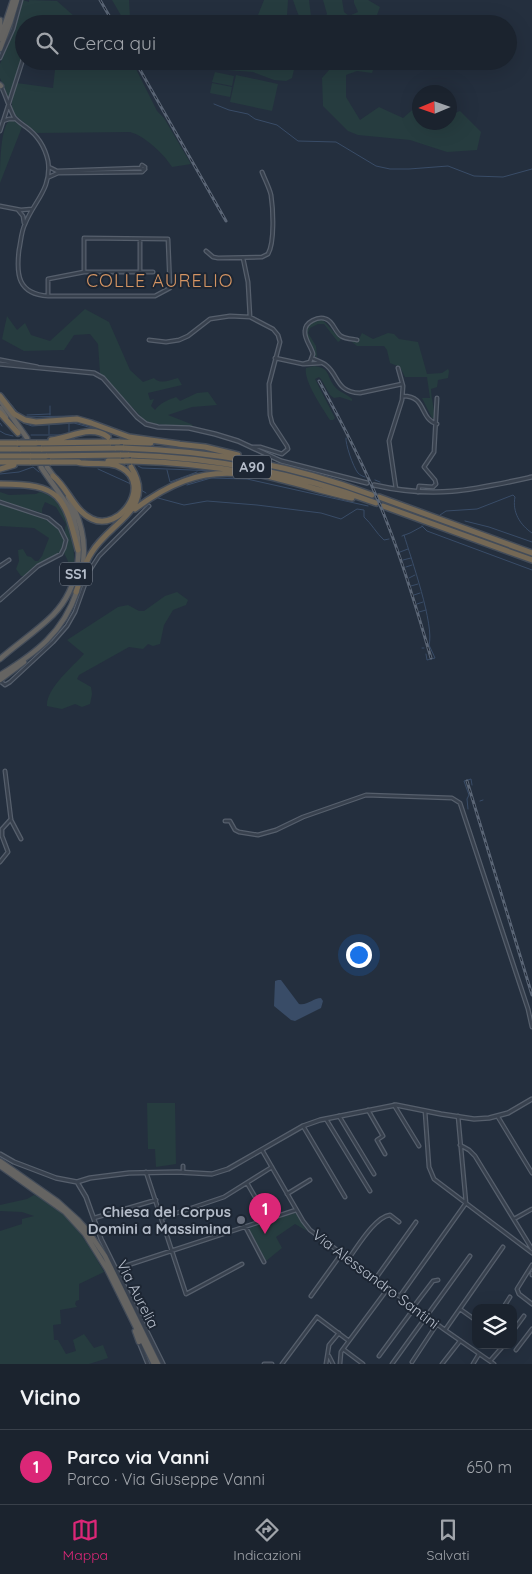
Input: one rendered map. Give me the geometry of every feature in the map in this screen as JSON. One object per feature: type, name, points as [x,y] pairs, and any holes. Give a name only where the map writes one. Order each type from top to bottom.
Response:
[{"type":"highway","points":[[0,39],[13,0]]},
{"type":"highway","points":[[0,49],[17,0]]},
{"type":"highway","points":[[0,20],[0,30]]},
{"type":"highway","points":[[0,396],[14,414],[25,420],[36,422],[79,420],[129,437],[221,451],[265,463]]},
{"type":"highway","points":[[0,400],[27,438]]},
{"type":"highway","points":[[0,408],[10,423],[17,440]]},
{"type":"highway","points":[[0,413],[17,440]]},
{"type":"highway","points":[[39,445],[89,431],[98,431],[109,439],[119,442],[179,444]]},
{"type":"highway","points":[[0,442],[17,440],[39,445],[109,439]]},
{"type":"highway","name":"A90","points":[[0,449],[22,449],[39,445],[202,453],[265,463],[310,474],[372,495]]},
{"type":"highway","name":"A90","points":[[0,456],[28,460],[46,456],[121,455],[194,459],[247,466],[306,480],[374,502],[328,493],[266,476]]},
{"type":"highway","points":[[0,462],[28,460],[49,465],[77,462],[124,461],[131,464],[200,466],[266,476]]},
{"type":"highway","points":[[0,469],[28,460]]},
{"type":"highway","points":[[77,462],[117,466],[128,472],[135,480]]},
{"type":"highway","points":[[130,512],[137,502],[131,464]]},
{"type":"highway","name":"SS1","points":[[0,675],[46,643],[69,610],[76,592],[83,561],[82,535],[74,509],[53,476],[49,465]]},
{"type":"highway","name":"SS1","points":[[0,659],[51,617],[66,598],[75,576],[78,550],[76,530],[69,509],[41,467]]},
{"type":"highway","points":[[76,592],[93,550],[113,527],[130,512],[163,490],[195,477],[232,474],[266,476]]},
{"type":"highway","points":[[53,476],[62,484],[82,512],[96,521],[108,520],[120,514],[137,493]]},
{"type":"highway","points":[[0,484],[35,486],[57,496],[68,513],[78,550]]},
{"type":"highway","points":[[379,497],[532,553]]},
{"type":"highway","points":[[383,506],[532,560]]},
{"type":"highway","points":[[0,655],[16,645]]},
{"type":"highway","points":[[0,681],[18,668],[28,657]]},
{"type":"highway","name":"Via Aurelia","points":[[0,1161],[57,1202],[88,1231],[105,1256],[158,1364]]},
{"type":"highway","name":"Via Aurelia","points":[[0,1167],[65,1212],[77,1224],[100,1257],[154,1364]]},
{"type":"highway","points":[[129,1313],[139,1342]]},
{"type":"street","points":[[17,15],[21,0]]},
{"type":"street","points":[[0,58],[15,22]]},
{"type":"street","points":[[0,131],[20,70]]},
{"type":"street","points":[[0,85],[16,119],[37,138],[46,154],[48,178],[44,192],[24,225]]},
{"type":"street","points":[[3,121],[16,119]]},
{"type":"street","points":[[48,167],[64,172]]},
{"type":"street","points":[[48,178],[54,174],[64,172],[143,172],[145,169],[127,171]]},
{"type":"street","points":[[206,251],[216,258],[243,258],[265,256],[270,251],[272,244],[271,196],[262,172]]},
{"type":"street","points":[[0,206],[18,210],[33,208]]},
{"type":"street","points":[[18,210],[23,216],[24,225],[18,257],[19,278],[31,292],[48,296],[156,296],[167,291],[170,287],[168,239],[84,238],[84,272]]},
{"type":"street","points":[[140,239],[140,272]]},
{"type":"street","points":[[243,258],[252,318]]},
{"type":"street","points":[[48,296],[48,279],[84,272],[152,272]]},
{"type":"street","points":[[149,340],[176,341],[188,336],[212,319],[230,316],[252,318],[273,329],[280,342],[269,384],[270,415],[272,423],[288,450],[282,454],[260,447],[253,447]]},
{"type":"street","points":[[303,364],[308,363],[312,358],[312,349],[304,332],[307,325],[314,320],[320,318],[327,319],[341,336],[357,340]]},
{"type":"street","points":[[275,358],[307,365],[322,363]]},
{"type":"street","points":[[312,358],[328,366],[340,385],[355,392],[360,393],[402,384]]},
{"type":"street","points":[[0,362],[40,368],[81,371],[98,375],[116,392],[137,417],[146,424],[158,428],[198,430],[231,438],[281,461],[368,483]]},
{"type":"street","points":[[396,489],[389,440],[397,421],[403,396],[398,368]]},
{"type":"street","points":[[403,396],[417,400],[429,420],[437,424]]},
{"type":"street","points":[[418,492],[419,486],[433,487],[436,484],[424,466],[434,453],[437,398]]},
{"type":"street","points":[[374,485],[418,492],[443,493],[472,490],[532,477]]},
{"type":"street","points":[[0,502],[48,518],[62,530],[66,540],[61,554],[38,566],[0,600]]},
{"type":"street","points":[[0,681],[4,684],[9,683],[62,632],[75,612],[88,575],[99,556],[149,506]]},
{"type":"street","points":[[0,566],[9,560]]},
{"type":"street","points":[[5,771],[11,819],[21,839]]},
{"type":"street","points":[[226,821],[230,821],[238,832],[258,835],[276,830],[303,816],[366,795],[452,798],[460,803],[525,1000],[532,1027]]},
{"type":"street","points":[[0,862],[8,853],[2,832],[3,827],[11,819]]},
{"type":"street","points":[[0,1154],[10,1160],[56,1178],[77,1182],[90,1178],[146,1172],[209,1174],[220,1172],[303,1126],[326,1119],[394,1105],[403,1105],[424,1111],[476,1119],[498,1117],[513,1112],[532,1099]]},
{"type":"street","points":[[394,1105],[419,1146]]},
{"type":"street","points":[[368,1110],[383,1136],[377,1140],[385,1154]]},
{"type":"street","points":[[424,1111],[429,1168],[438,1183],[532,1253]]},
{"type":"street","points":[[339,1116],[374,1174]]},
{"type":"street","points":[[400,1296],[466,1203],[458,1116]]},
{"type":"street","points":[[498,1117],[532,1173]]},
{"type":"street","points":[[326,1119],[370,1191]]},
{"type":"street","points":[[303,1126],[345,1197]]},
{"type":"street","points":[[460,1145],[470,1150],[475,1156],[532,1249]]},
{"type":"street","name":"Via Alessandro Santini","points":[[262,1150],[309,1229],[494,1364]]},
{"type":"street","points":[[183,1166],[183,1172]]},
{"type":"street","points":[[162,1218],[224,1197],[272,1167]]},
{"type":"street","points":[[146,1172],[186,1294],[242,1264]]},
{"type":"street","points":[[287,1194],[310,1180]]},
{"type":"street","name":"Via Aurelia","points":[[77,1182],[86,1197],[101,1239],[163,1364]]},
{"type":"street","points":[[247,1183],[268,1219]]},
{"type":"street","points":[[94,1218],[156,1200]]},
{"type":"street","points":[[514,1219],[532,1208]]},
{"type":"street","points":[[116,1269],[296,1210]]},
{"type":"street","points":[[349,1258],[368,1232],[385,1216],[390,1215],[399,1222]]},
{"type":"street","points":[[376,1278],[416,1222]]},
{"type":"street","points":[[245,1226],[264,1262]]},
{"type":"street","points":[[445,1330],[502,1247]]},
{"type":"street","points":[[312,1296],[342,1253]]},
{"type":"street","points":[[392,1364],[470,1256]]},
{"type":"street","points":[[532,1265],[517,1288],[518,1294],[532,1304]]},
{"type":"street","points":[[380,1356],[432,1281],[438,1280]]},
{"type":"street","points":[[340,1364],[341,1352],[389,1287]]},
{"type":"street","points":[[506,1304],[510,1297]]},
{"type":"street","points":[[460,1309],[472,1318]]},
{"type":"street","points":[[517,1326],[524,1316]]},
{"type":"street","points":[[282,1364],[317,1317],[349,1341]]},
{"type":"street","points":[[412,1362],[437,1324]]},
{"type":"street","points":[[516,1350],[532,1328]]},
{"type":"street","points":[[326,1364],[329,1345],[338,1333]]},
{"type":"street","points":[[442,1364],[460,1341]]},
{"type":"street","name":"Via Aurelia","points":[[139,1342],[148,1364]]},
{"type":"street","points":[[343,1349],[363,1364]]},
{"type":"street","points":[[490,1361],[500,1349]]},
{"type":"street","points":[[473,1364],[479,1354]]},
{"type":"street","points":[[328,1356],[333,1364]]},
{"type":"street","points":[[264,1364],[272,1364]]},
{"type":"green space","points":[[23,0],[29,2],[29,0],[57,1],[73,15],[19,15]]},
{"type":"green space","points":[[112,0],[129,0],[130,15],[121,15]]},
{"type":"green space","points":[[264,0],[288,0],[287,15],[258,15]]},
{"type":"green space","points":[[293,0],[309,0],[311,15],[299,15]]},
{"type":"green space","points":[[323,0],[342,0],[344,12],[348,15],[326,15]]},
{"type":"green space","points":[[354,0],[368,0],[380,7],[377,15],[351,15],[358,12]]},
{"type":"green space","points":[[15,27],[15,70],[18,70],[9,99],[0,78],[0,64]]},
{"type":"green space","points":[[55,70],[136,70],[157,111],[164,118],[191,164],[172,167],[154,146],[142,137],[130,132],[37,133],[14,114],[12,101],[17,83],[53,88]]},
{"type":"green space","points":[[226,70],[294,70],[292,78],[286,81],[274,80],[253,72]]},
{"type":"green space","points":[[329,70],[373,70],[372,73],[357,71],[346,75],[346,97],[360,120],[379,107],[403,118],[412,110],[412,130],[457,130],[457,112],[460,111],[481,132],[477,150],[447,152],[410,140],[358,135],[348,131],[323,106],[322,78]]},
{"type":"green space","points":[[215,72],[234,76],[232,86],[212,82]]},
{"type":"green space","points":[[236,75],[278,84],[272,111],[230,102]]},
{"type":"green space","points":[[212,83],[232,87],[230,97],[210,93]]},
{"type":"green space","points":[[9,121],[14,121],[22,127],[0,183],[2,140]]},
{"type":"green space","points":[[85,309],[109,322],[130,370],[143,382],[154,378],[162,382],[178,378],[182,385],[148,393],[150,400],[154,399],[151,406],[155,410],[176,397],[180,401],[197,393],[208,392],[217,405],[192,407],[168,415],[193,426],[183,427],[147,423],[100,373],[98,344],[90,334],[74,335],[64,350],[24,351],[2,339],[7,316],[17,330],[25,323],[31,335],[50,341]]},
{"type":"green space","points":[[322,319],[341,340],[338,342],[324,324],[318,324],[310,328],[308,333],[316,346],[317,357],[313,356],[306,329],[313,322]]},
{"type":"green space","points":[[362,333],[373,339],[388,333],[394,334],[399,339],[418,342],[427,374],[442,373],[448,369],[448,378],[438,380],[437,387],[431,389],[434,418],[432,418],[422,398],[430,398],[427,377],[405,377],[400,367],[390,363],[384,346],[357,346],[352,340],[359,339]]},
{"type":"green space","points":[[314,366],[326,371],[335,387],[352,399],[352,401],[340,397],[334,398],[330,395],[319,377],[315,379],[335,418],[333,420],[330,420],[323,409],[308,380],[306,368]]},
{"type":"green space","points":[[0,492],[9,495],[36,494],[40,492],[50,496],[58,503],[69,522],[72,534],[74,567],[71,569],[66,566],[68,561],[64,553],[66,546],[66,524],[56,507],[45,502],[42,513],[0,501]]},
{"type":"green space","points":[[0,503],[36,515],[52,524],[64,538],[64,544],[59,553],[35,566],[24,576],[21,576],[16,569],[19,561],[18,550],[23,549],[27,556],[38,561],[49,538],[34,528],[0,526]]},
{"type":"green space","points":[[177,592],[188,600],[186,605],[173,610],[164,625],[160,644],[153,646],[148,644],[143,649],[129,647],[79,675],[77,679],[91,687],[90,704],[82,707],[75,704],[62,709],[47,706],[48,699],[55,685],[84,654],[67,640],[118,607],[128,605],[139,611],[144,611],[165,596]]},
{"type":"green space","points":[[147,1103],[175,1103],[176,1164],[156,1167],[155,1149],[148,1149]]},
{"type":"green space","points":[[34,1195],[46,1201],[66,1217],[91,1249],[104,1272],[79,1284],[79,1300],[75,1304],[77,1307],[60,1310],[61,1324],[53,1325],[54,1340],[58,1340],[66,1354],[76,1351],[73,1340],[84,1334],[94,1348],[103,1345],[108,1358],[89,1364],[0,1364],[0,1231],[22,1224],[22,1219],[34,1216],[22,1212],[0,1211],[0,1205],[27,1199]]},
{"type":"green space","points":[[295,1213],[307,1231],[295,1224],[276,1237],[282,1248],[266,1261],[249,1231],[250,1228]]},
{"type":"water","points":[[281,980],[299,1004],[305,1004],[321,998],[323,1001],[321,1008],[295,1021],[291,1020],[274,1006],[275,981]]},
{"type":"waterway","points":[[214,104],[277,125],[298,141],[336,142],[376,166],[390,169],[448,166],[474,176],[503,177],[532,169]]},
{"type":"waterway","points":[[5,397],[19,414]]},
{"type":"waterway","points":[[50,406],[50,415]]},
{"type":"waterway","points":[[27,415],[50,414]]},
{"type":"waterway","points":[[24,417],[73,416]]},
{"type":"waterway","points":[[23,423],[32,426],[74,423],[92,428]]},
{"type":"waterway","points":[[69,424],[69,433]]},
{"type":"waterway","points":[[49,425],[49,434]]},
{"type":"waterway","points":[[0,431],[13,436]]},
{"type":"waterway","points":[[31,435],[60,435]]},
{"type":"waterway","points":[[74,439],[84,435]]},
{"type":"waterway","points":[[346,438],[354,466],[358,473],[365,477]]},
{"type":"waterway","points":[[138,466],[142,468],[217,471]]},
{"type":"waterway","points":[[0,474],[19,472],[33,467],[39,472]]},
{"type":"waterway","points":[[98,469],[131,484]]},
{"type":"waterway","points":[[167,470],[170,482],[197,472]]},
{"type":"waterway","points":[[187,485],[211,478],[247,479],[368,506]]},
{"type":"waterway","points":[[375,480],[380,482]]},
{"type":"waterway","points":[[0,488],[24,488]]},
{"type":"waterway","points":[[141,490],[146,493]]},
{"type":"waterway","points":[[440,515],[446,511],[477,509],[513,495],[515,497],[514,503],[518,518],[532,533]]},
{"type":"waterway","points":[[158,498],[184,505],[207,501],[257,505],[321,513],[341,519],[357,509],[364,510],[364,517],[369,523],[384,540],[389,539]]},
{"type":"waterway","points":[[465,521],[532,542]]},
{"type":"waterway","points":[[422,526],[427,531],[532,570]]},
{"type":"waterway","points":[[402,536],[423,526]]},
{"type":"waterway","points":[[404,535],[426,608],[429,623],[429,645]]},
{"type":"waterway","points":[[400,552],[408,549]]},
{"type":"waterway","points":[[403,560],[411,558]]},
{"type":"waterway","points":[[406,567],[412,565]]},
{"type":"waterway","points":[[409,578],[415,575]]},
{"type":"waterway","points":[[411,586],[418,584]]},
{"type":"waterway","points":[[414,595],[420,593]]},
{"type":"waterway","points":[[417,604],[423,602]]},
{"type":"waterway","points":[[419,612],[426,610]]},
{"type":"waterway","points":[[426,654],[427,660],[435,658],[429,645]]},
{"type":"waterway","points":[[468,809],[467,799],[469,795],[464,781],[471,779],[472,785]]},
{"type":"tunnel","points":[[108,437],[118,446],[131,467]]},
{"type":"tunnel","points":[[21,438],[41,467]]},
{"type":"tunnel","points":[[34,448],[47,467]]},
{"type":"railway","points":[[100,0],[109,15]]},
{"type":"railway","points":[[140,70],[226,221]]},
{"type":"railway","points":[[319,381],[356,452],[381,506],[406,574],[431,658]]},
{"type":"railway","points":[[467,781],[532,995]]},
{"type":"place","name":"Chiesa del Corpus Domini a Massimina","points":[[241,1220]]},
{"type":"place","name":"Parco via Vanni","points":[[265,1234]]},
{"type":"district","name":"COLLE AURELIO","points":[[160,280]]}]
